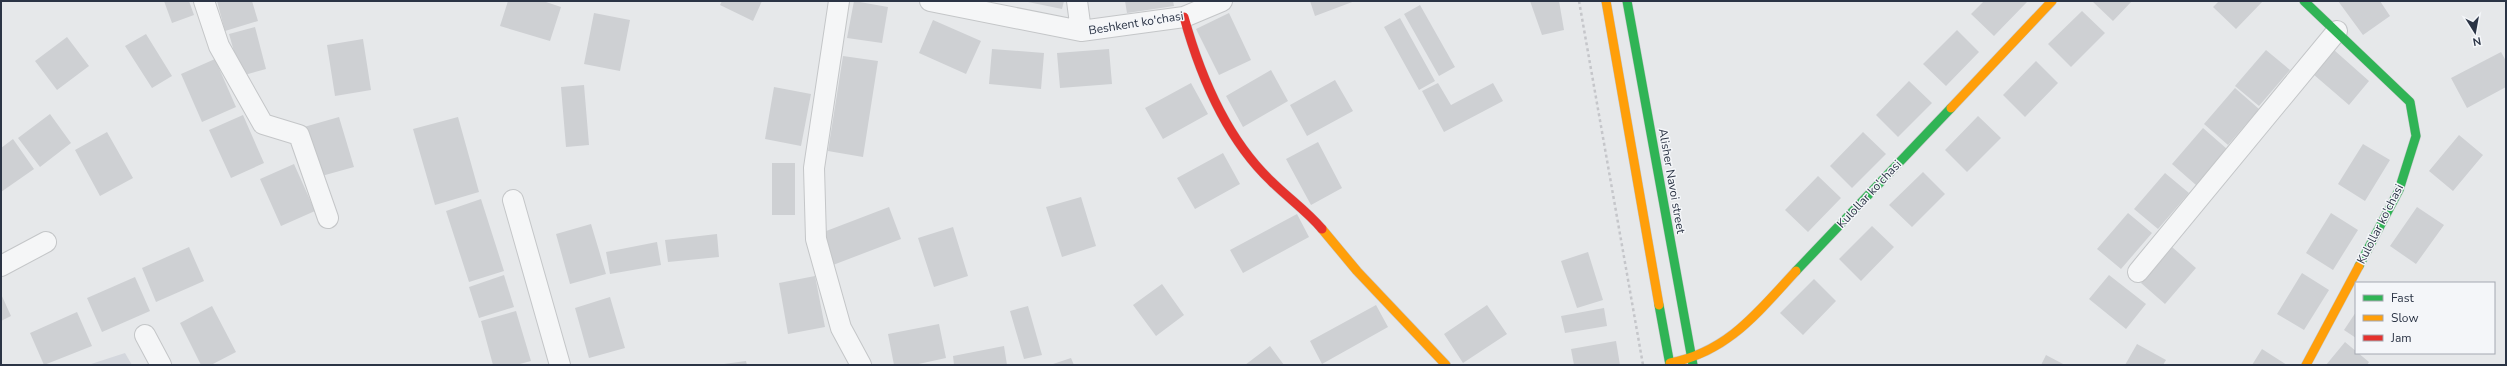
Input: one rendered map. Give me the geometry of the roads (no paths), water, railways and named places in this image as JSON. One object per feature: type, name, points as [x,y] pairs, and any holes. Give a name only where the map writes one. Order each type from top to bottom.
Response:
[{"type":"street","points":[[204,1],[219,46],[263,124],[299,135],[328,218]]},
{"type":"street","points":[[839,1],[814,168],[816,239],[841,328],[861,365]]},
{"type":"street","name":"Beshkent ko'chasi","points":[[930,1],[1080,31],[1184,17],[1222,1]]},
{"type":"street","points":[[1077,1],[1080,31]]},
{"type":"street","points":[[1606,1],[1670,364]]},
{"type":"street","name":"Alisher Navoi street","points":[[1627,1],[1692,362]]},
{"type":"street","name":"Kulollar ko'chasi","points":[[1670,364],[1692,362],[1739,332],[2052,1]]},
{"type":"street","name":"Kulollar ko'chasi","points":[[2304,1],[2410,102],[2416,136],[2399,190],[2306,365]]},
{"type":"street","points":[[1184,17],[1196,56],[1238,142],[1271,181],[1307,211],[1356,271],[1446,365]]},
{"type":"street","points":[[2138,272],[2337,31]]},
{"type":"street","points":[[513,200],[560,365]]},
{"type":"street","points":[[1,266],[46,242]]},
{"type":"street","points":[[145,335],[161,365]]}]
